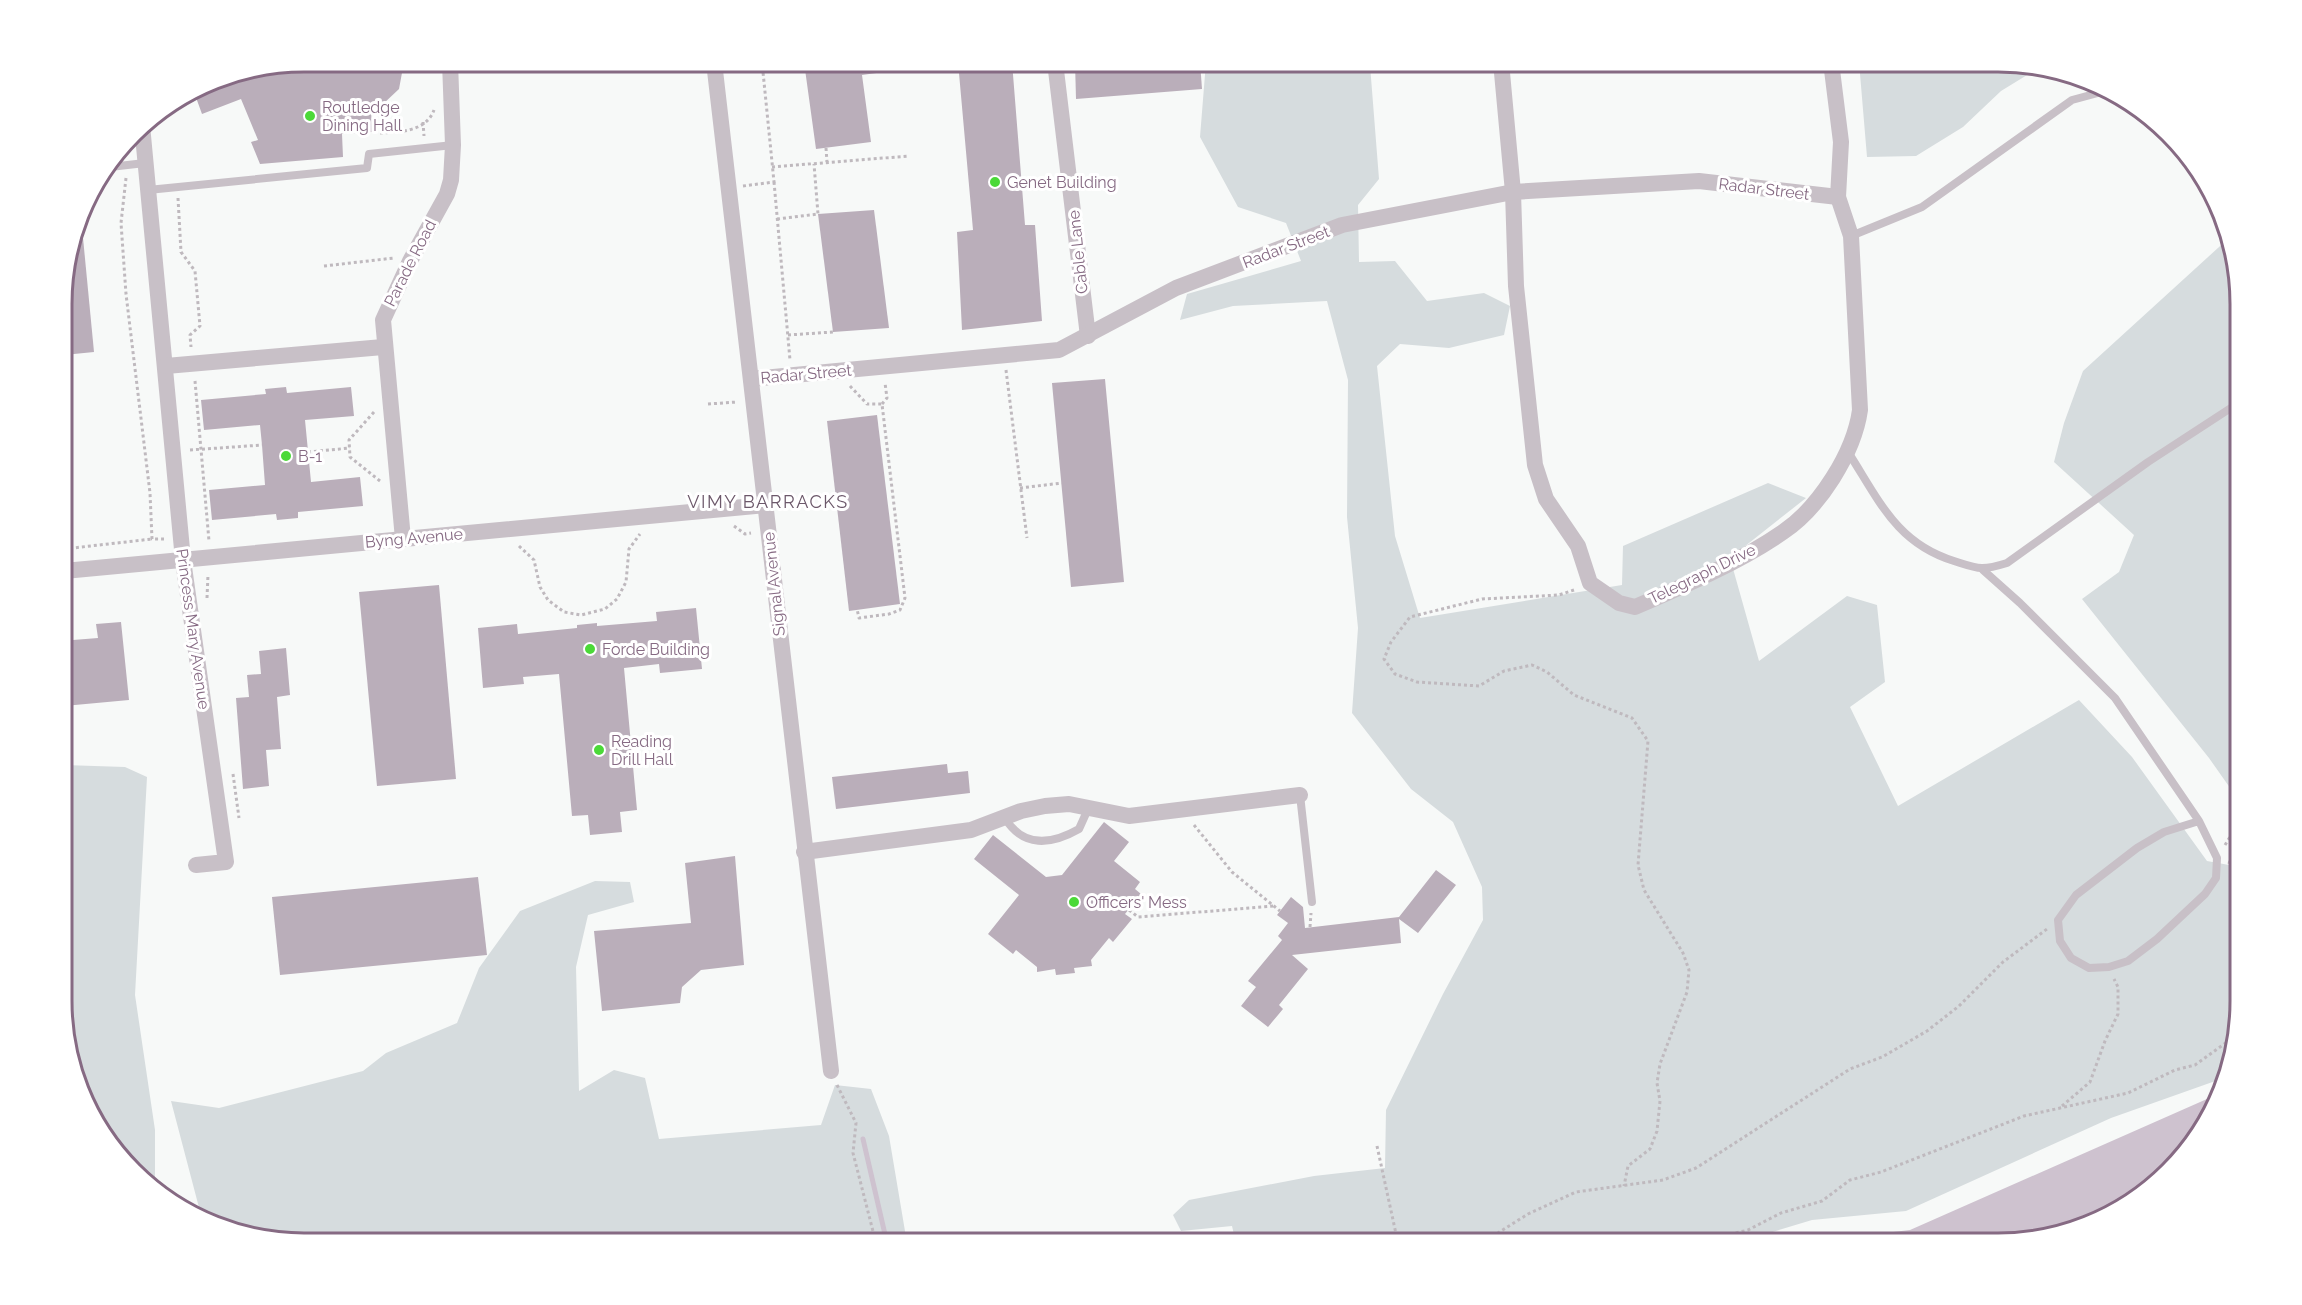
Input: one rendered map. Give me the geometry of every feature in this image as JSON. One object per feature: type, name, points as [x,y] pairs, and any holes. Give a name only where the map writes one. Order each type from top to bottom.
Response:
[{"type":"street","name":"Parade Road","points":[[403,539],[383,347],[383,320],[386,308],[447,194],[451,180],[453,145],[450,72]]},
{"type":"street","name":"Signal Avenue","points":[[715,72],[831,1071]]},
{"type":"street","name":"Cable Lane","points":[[1056,72],[1088,336]]},
{"type":"street","points":[[1502,72],[1513,192],[1516,285],[1534,465],[1546,499],[1578,546],[1590,583]]},
{"type":"street","name":"Telegraph Drive","points":[[1590,583],[1619,603],[1635,607],[1750,552],[1785,531],[1815,503],[1848,452],[1857,429],[1860,410],[1851,236],[1838,197],[1841,142],[1832,72]]},
{"type":"street","name":"Princess Mary Avenue","points":[[143,137],[183,560],[226,862],[196,865]]},
{"type":"street","name":"Radar Street","points":[[750,379],[1059,350],[1176,288],[1342,225],[1513,192],[1699,181],[1838,197]]},
{"type":"street","points":[[166,366],[383,347]]},
{"type":"street","name":"Byng Avenue","points":[[72,570],[765,505]]},
{"type":"street","points":[[804,852],[971,830],[1045,806],[1070,804],[1129,816],[1300,795]]},
{"type":"lane","points":[[1851,236],[1922,207],[2072,100],[2095,94]]},
{"type":"lane","points":[[148,190],[367,168],[369,154],[453,145]]},
{"type":"lane","points":[[118,166],[146,163]]},
{"type":"lane","points":[[1983,570],[2007,563],[2148,462],[2230,409]]},
{"type":"lane","points":[[1848,452],[1904,535],[1931,554],[1983,570],[2020,603],[2115,698],[2199,821],[2217,858],[2216,878],[2205,894],[2157,939],[2128,961],[2109,968],[2089,968],[2071,958],[2060,941],[2058,920],[2076,895],[2137,849],[2164,832],[2199,821]]},
{"type":"lane","points":[[1300,795],[1312,902]]},
{"type":"lane","points":[[1005,818],[1013,832],[1022,837],[1057,840],[1079,829],[1088,809]]},
{"type":"path","points":[[763,72],[790,362],[769,364],[768,378]]},
{"type":"path","points":[[380,133],[409,132],[432,117],[436,105]]},
{"type":"path","points":[[423,122],[425,147]]},
{"type":"path","points":[[826,148],[827,162]]},
{"type":"path","points":[[772,167],[909,156]]},
{"type":"path","points":[[777,219],[818,214],[814,164]]},
{"type":"path","points":[[126,178],[121,223],[126,294],[150,483],[152,539]]},
{"type":"path","points":[[729,188],[774,182]]},
{"type":"path","points":[[178,193],[182,252],[195,271],[200,326],[190,335],[192,351]]},
{"type":"path","points":[[324,266],[399,257],[395,264]]},
{"type":"path","points":[[788,335],[833,332]]},
{"type":"path","points":[[996,367],[1006,366],[1027,538]]},
{"type":"path","points":[[194,376],[209,540],[208,608]]},
{"type":"path","points":[[856,609],[859,618],[889,614],[900,610],[905,598],[882,404],[887,398],[884,379]]},
{"type":"path","points":[[856,382],[847,383],[867,404],[882,404]]},
{"type":"path","points":[[708,404],[753,401]]},
{"type":"path","points":[[380,405],[349,440],[350,457],[388,487]]},
{"type":"path","points":[[173,452],[262,445]]},
{"type":"path","points":[[308,452],[350,448]]},
{"type":"path","points":[[1020,488],[1062,483]]},
{"type":"path","points":[[72,548],[152,539],[209,540]]},
{"type":"path","points":[[1590,583],[1559,595],[1482,599],[1410,617],[1391,642],[1384,659],[1395,674],[1417,682],[1479,686],[1504,671],[1532,665],[1547,672],[1574,695],[1632,718],[1648,741],[1638,865],[1644,890],[1683,953],[1689,970],[1687,993],[1660,1064],[1657,1083],[1660,1101],[1657,1131],[1650,1149],[1628,1166],[1624,1186]]},
{"type":"path","points":[[232,771],[240,829]]},
{"type":"path","points":[[1181,810],[1232,872],[1280,911]]},
{"type":"path","points":[[2217,858],[2230,837]]},
{"type":"path","points":[[1128,909],[1138,917],[1274,906]]},
{"type":"path","points":[[1498,1233],[1528,1215],[1576,1192],[1663,1180],[1696,1168],[1850,1069],[1882,1057],[1927,1031],[1959,1006],[2003,962],[2058,920]]},
{"type":"path","points":[[2060,1107],[2090,1082],[2118,1014],[2118,987],[2109,968]]},
{"type":"path","points":[[1736,1233],[1748,1230],[1781,1213],[1822,1201],[1850,1180],[1881,1172],[2024,1116],[2128,1093],[2175,1070],[2195,1065],[2226,1042]]},
{"type":"path","points":[[831,1071],[856,1123],[853,1153],[873,1233]]},
{"type":"path","points":[[1377,1146],[1396,1233]]},
{"type":"shaded area","points":[[1205,72],[1371,72],[1379,179],[1358,205],[1359,262],[1395,261],[1427,301],[1484,293],[1510,306],[1504,335],[1449,348],[1400,344],[1377,366],[1395,536],[1420,618],[1622,585],[1623,546],[1768,483],[1806,498],[1730,558],[1759,661],[1847,596],[1877,605],[1885,682],[1850,707],[1898,806],[2079,700],[2132,757],[2207,861],[2230,865],[2230,1016],[2226,1046],[2216,1081],[2111,1118],[1906,1211],[1812,1220],[1769,1233],[1234,1233],[1232,1226],[1181,1231],[1173,1215],[1189,1200],[1314,1176],[1385,1168],[1386,1110],[1443,994],[1483,920],[1482,887],[1453,822],[1411,789],[1352,713],[1358,628],[1347,517],[1348,380],[1327,301],[1233,306],[1180,320],[1187,294],[1301,261],[1286,223],[1238,207],[1200,137]]},
{"type":"shaded area","points":[[1860,72],[2013,72],[2029,74],[2001,91],[1963,127],[1916,156],[1867,157]]},
{"type":"shaded area","points":[[2222,244],[2230,289],[2230,788],[2209,758],[2082,599],[2119,572],[2134,535],[2054,462],[2064,423],[2083,371]]},
{"type":"shaded area","points":[[72,765],[125,767],[147,777],[135,995],[155,1130],[155,1178],[130,1154],[103,1117],[84,1075],[76,1046],[72,1016]]},
{"type":"shaded area","points":[[595,881],[630,882],[634,902],[588,915],[576,967],[579,1091],[614,1070],[645,1078],[659,1139],[821,1125],[835,1085],[871,1089],[889,1136],[905,1233],[289,1233],[244,1225],[199,1207],[171,1101],[219,1108],[363,1071],[386,1053],[457,1023],[479,968],[520,911]]},
{"type":"shaded area","points":[[2208,1098],[2191,1130],[2162,1165],[2127,1194],[2087,1215],[2043,1229],[2013,1233],[1885,1233],[1910,1230]]},
{"type":"building","name":"Routledge Dining Hall","points":[[289,72],[402,72],[399,89],[382,105],[371,110],[372,132],[342,134],[343,157],[260,164],[251,142],[258,140],[241,99],[202,114],[196,99],[230,84],[259,76]]},
{"type":"building","points":[[805,72],[884,72],[862,75],[871,142],[816,149]]},
{"type":"building","name":"Genet Building","points":[[959,72],[1013,72],[1025,225],[1035,225],[1042,321],[962,330],[957,232],[973,230]]},
{"type":"building","points":[[1075,72],[1201,72],[1202,89],[1076,99]]},
{"type":"building","points":[[874,210],[889,328],[833,332],[818,214]]},
{"type":"building","points":[[83,235],[94,352],[72,354],[72,289],[76,259]]},
{"type":"building","points":[[1105,379],[1124,582],[1071,587],[1052,383]]},
{"type":"building","name":"B-1","points":[[286,387],[287,393],[351,387],[354,416],[305,420],[311,482],[360,477],[363,506],[298,512],[298,518],[277,520],[276,514],[212,520],[209,490],[265,485],[262,445],[260,425],[204,430],[201,400],[266,394],[265,389]]},
{"type":"building","points":[[877,415],[900,604],[849,611],[827,421]]},
{"type":"building","points":[[439,585],[456,779],[377,786],[359,592]]},
{"type":"building","points":[[696,608],[702,669],[660,673],[659,664],[624,668],[637,810],[620,812],[622,832],[590,835],[588,815],[572,816],[559,674],[523,677],[524,684],[483,688],[478,628],[517,624],[518,634],[577,628],[577,625],[597,623],[597,626],[657,621],[656,612]]},
{"type":"building","points":[[121,622],[129,700],[72,705],[73,640],[98,638],[96,624]]},
{"type":"building","points":[[286,648],[290,695],[277,697],[281,749],[266,750],[269,786],[243,789],[236,698],[249,697],[247,675],[261,674],[259,651]]},
{"type":"building","points":[[947,764],[948,773],[968,771],[970,793],[836,809],[832,777]]},
{"type":"building","name":"Officers' Mess","points":[[1104,822],[1129,842],[1114,861],[1140,882],[1135,889],[1141,894],[1125,914],[1132,919],[1113,942],[1109,938],[1091,960],[1092,966],[1074,968],[1075,973],[1056,975],[1055,969],[1037,972],[1037,967],[1016,950],[1013,954],[988,934],[1019,895],[974,859],[993,835],[1046,877],[1062,875]]},
{"type":"building","points":[[735,856],[744,965],[701,970],[682,987],[680,1003],[602,1011],[594,931],[691,923],[685,863]]},
{"type":"building","points":[[1436,870],[1456,885],[1418,933],[1399,919],[1401,943],[1292,955],[1308,969],[1279,1005],[1283,1009],[1268,1027],[1241,1006],[1256,987],[1248,981],[1282,940],[1278,936],[1288,923],[1277,915],[1291,897],[1303,907],[1305,928],[1399,917]]},
{"type":"building","points":[[478,877],[487,955],[280,975],[272,897]]},
{"type":"waterway","points":[[863,1139],[885,1233]]},
{"type":"place","name":"Routledge Dining Hall","points":[[310,116]]},
{"type":"place","name":"Genet Building","points":[[995,182]]},
{"type":"place","name":"B-1","points":[[286,456]]},
{"type":"place","name":"Forde Building","points":[[590,649]]},
{"type":"place","name":"Reading Drill Hall","points":[[599,750]]},
{"type":"place","name":"Officers' Mess","points":[[1074,902]]},
{"type":"district","name":"VIMY BARRACKS","points":[[768,501]]}]
